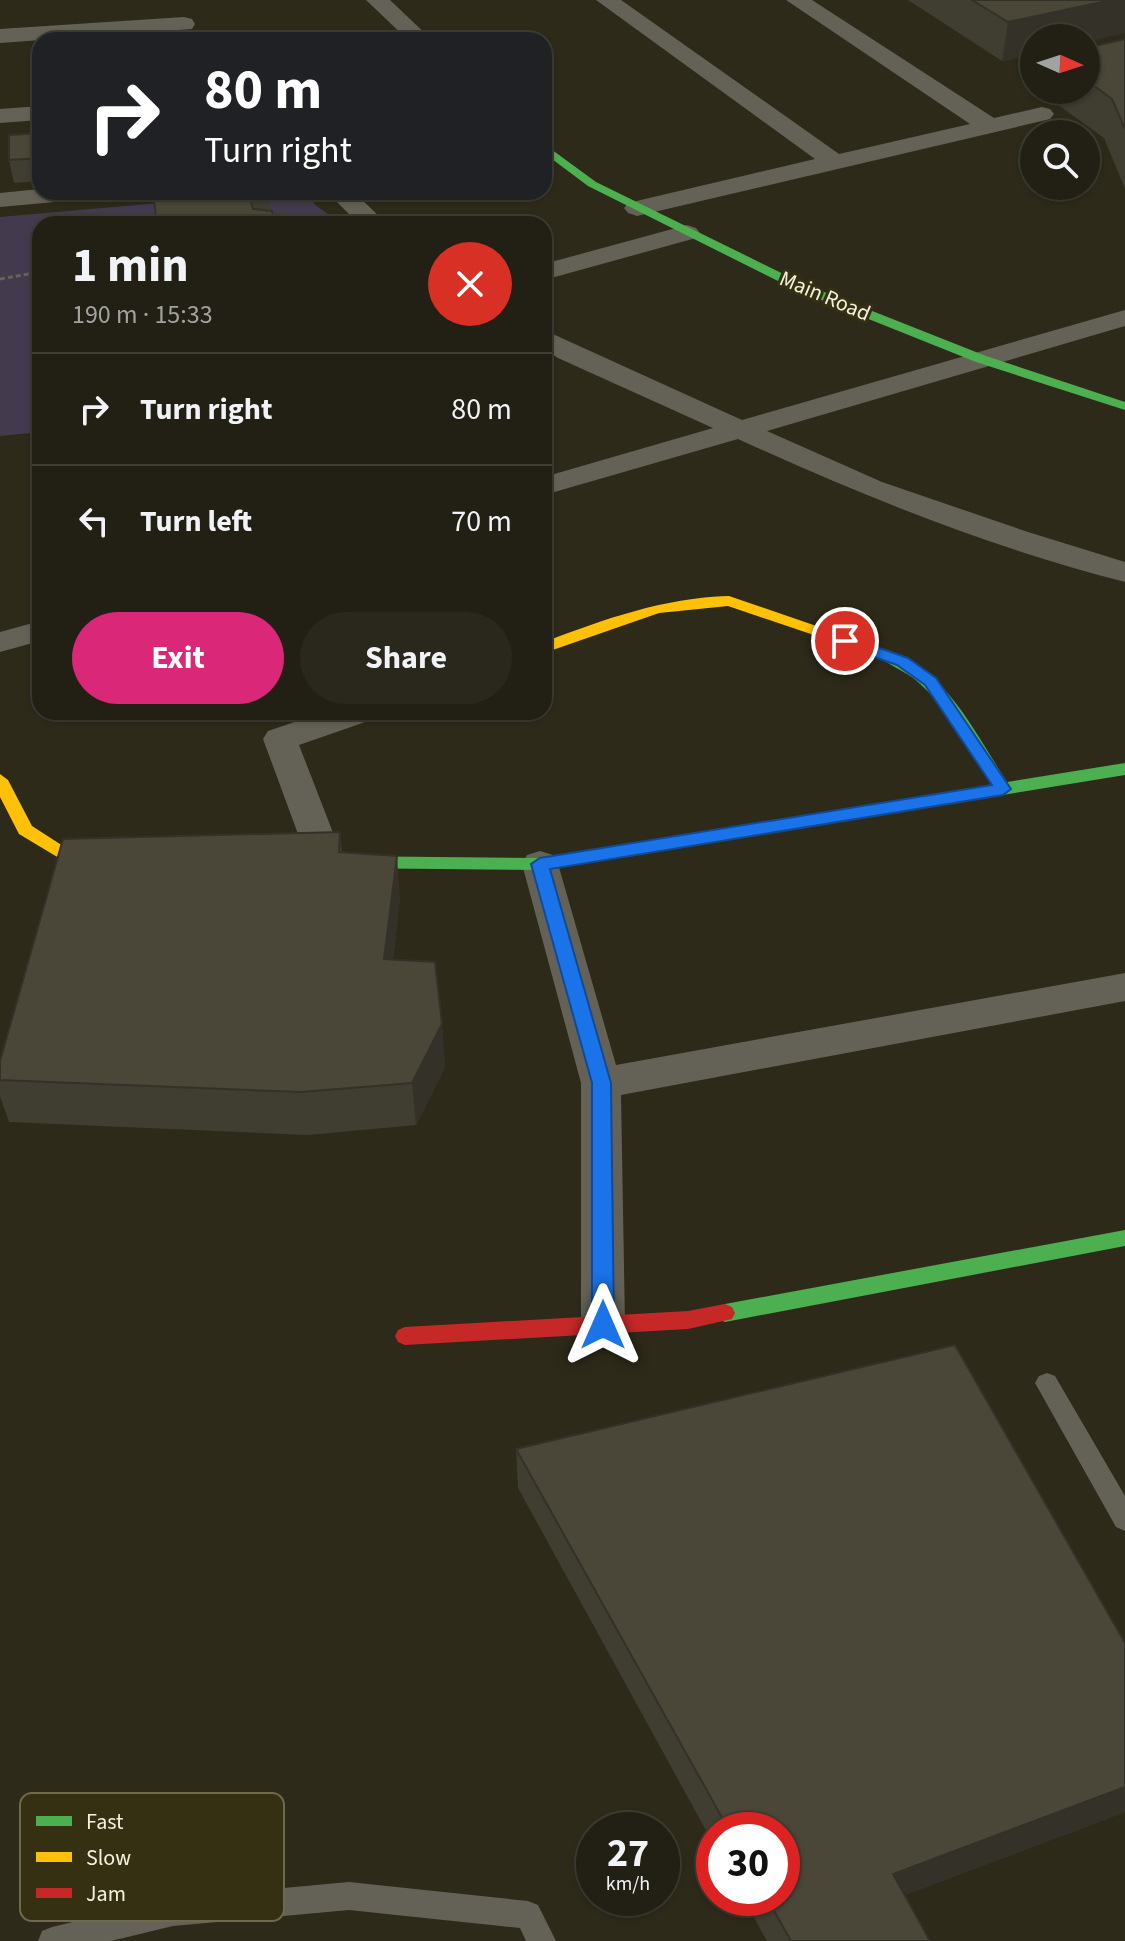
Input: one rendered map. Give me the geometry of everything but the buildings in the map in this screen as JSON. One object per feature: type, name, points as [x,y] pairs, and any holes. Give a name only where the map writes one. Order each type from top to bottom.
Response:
[{"type":"street","points":[[161,0],[191,32]]},
{"type":"street","points":[[377,0],[412,32]]},
{"type":"street","points":[[607,0],[835,162]]},
{"type":"street","points":[[797,0],[990,126]]},
{"type":"street","points":[[0,36],[32,35]]},
{"type":"street","points":[[0,116],[32,114]]},
{"type":"street","points":[[637,208],[1042,114]]},
{"type":"street","name":"Main Road","points":[[552,153],[592,184],[800,287],[981,359],[1125,406]]},
{"type":"street","points":[[0,200],[32,197]]},
{"type":"street","points":[[348,200],[365,216]]},
{"type":"street","points":[[552,270],[687,233]]},
{"type":"street","points":[[552,484],[1125,318]]},
{"type":"street","points":[[552,343],[871,488],[1017,539],[1125,572]]},
{"type":"street","points":[[552,645],[674,602],[703,598],[729,601],[903,661],[931,681],[1003,789]]},
{"type":"street","points":[[0,642],[32,633]]},
{"type":"street","points":[[336,720],[280,739],[319,861],[540,864],[1125,769]]},
{"type":"street","points":[[0,780],[25,830],[59,852],[130,856]]},
{"type":"street","points":[[540,864],[601,1083],[603,1325]]},
{"type":"street","points":[[601,1083],[1125,987]]},
{"type":"street","points":[[405,1336],[688,1320],[1125,1238]]},
{"type":"lane","points":[[1047,1383],[1125,1519]]},
{"type":"lane","points":[[284,1902],[349,1896],[528,1915],[542,1941]]},
{"type":"lane","points":[[52,1941],[135,1921]]},
{"type":"path","points":[[0,279],[32,273]]},
{"type":"shaded area","points":[[194,200],[312,200],[331,216],[32,216],[32,433],[0,436],[0,217]]},
{"type":"traffic: fast","points":[[552,153],[592,184],[800,287],[981,359],[1125,406]]},
{"type":"traffic: fast","points":[[884,654],[904,664],[938,693],[966,730],[1003,789]]},
{"type":"traffic: fast","points":[[339,862],[540,864],[1125,769]]},
{"type":"traffic: fast","points":[[725,1313],[1125,1238]]},
{"type":"traffic: slow","points":[[552,645],[612,622],[658,609],[729,601],[884,654]]},
{"type":"traffic: slow","points":[[0,780],[25,830],[59,852],[118,856]]},
{"type":"traffic: jam","points":[[405,1336],[688,1320],[725,1313]]},
{"type":"route","points":[[603,1325],[601,1083],[540,864],[1003,789],[931,681],[903,661],[845,641]]}]
